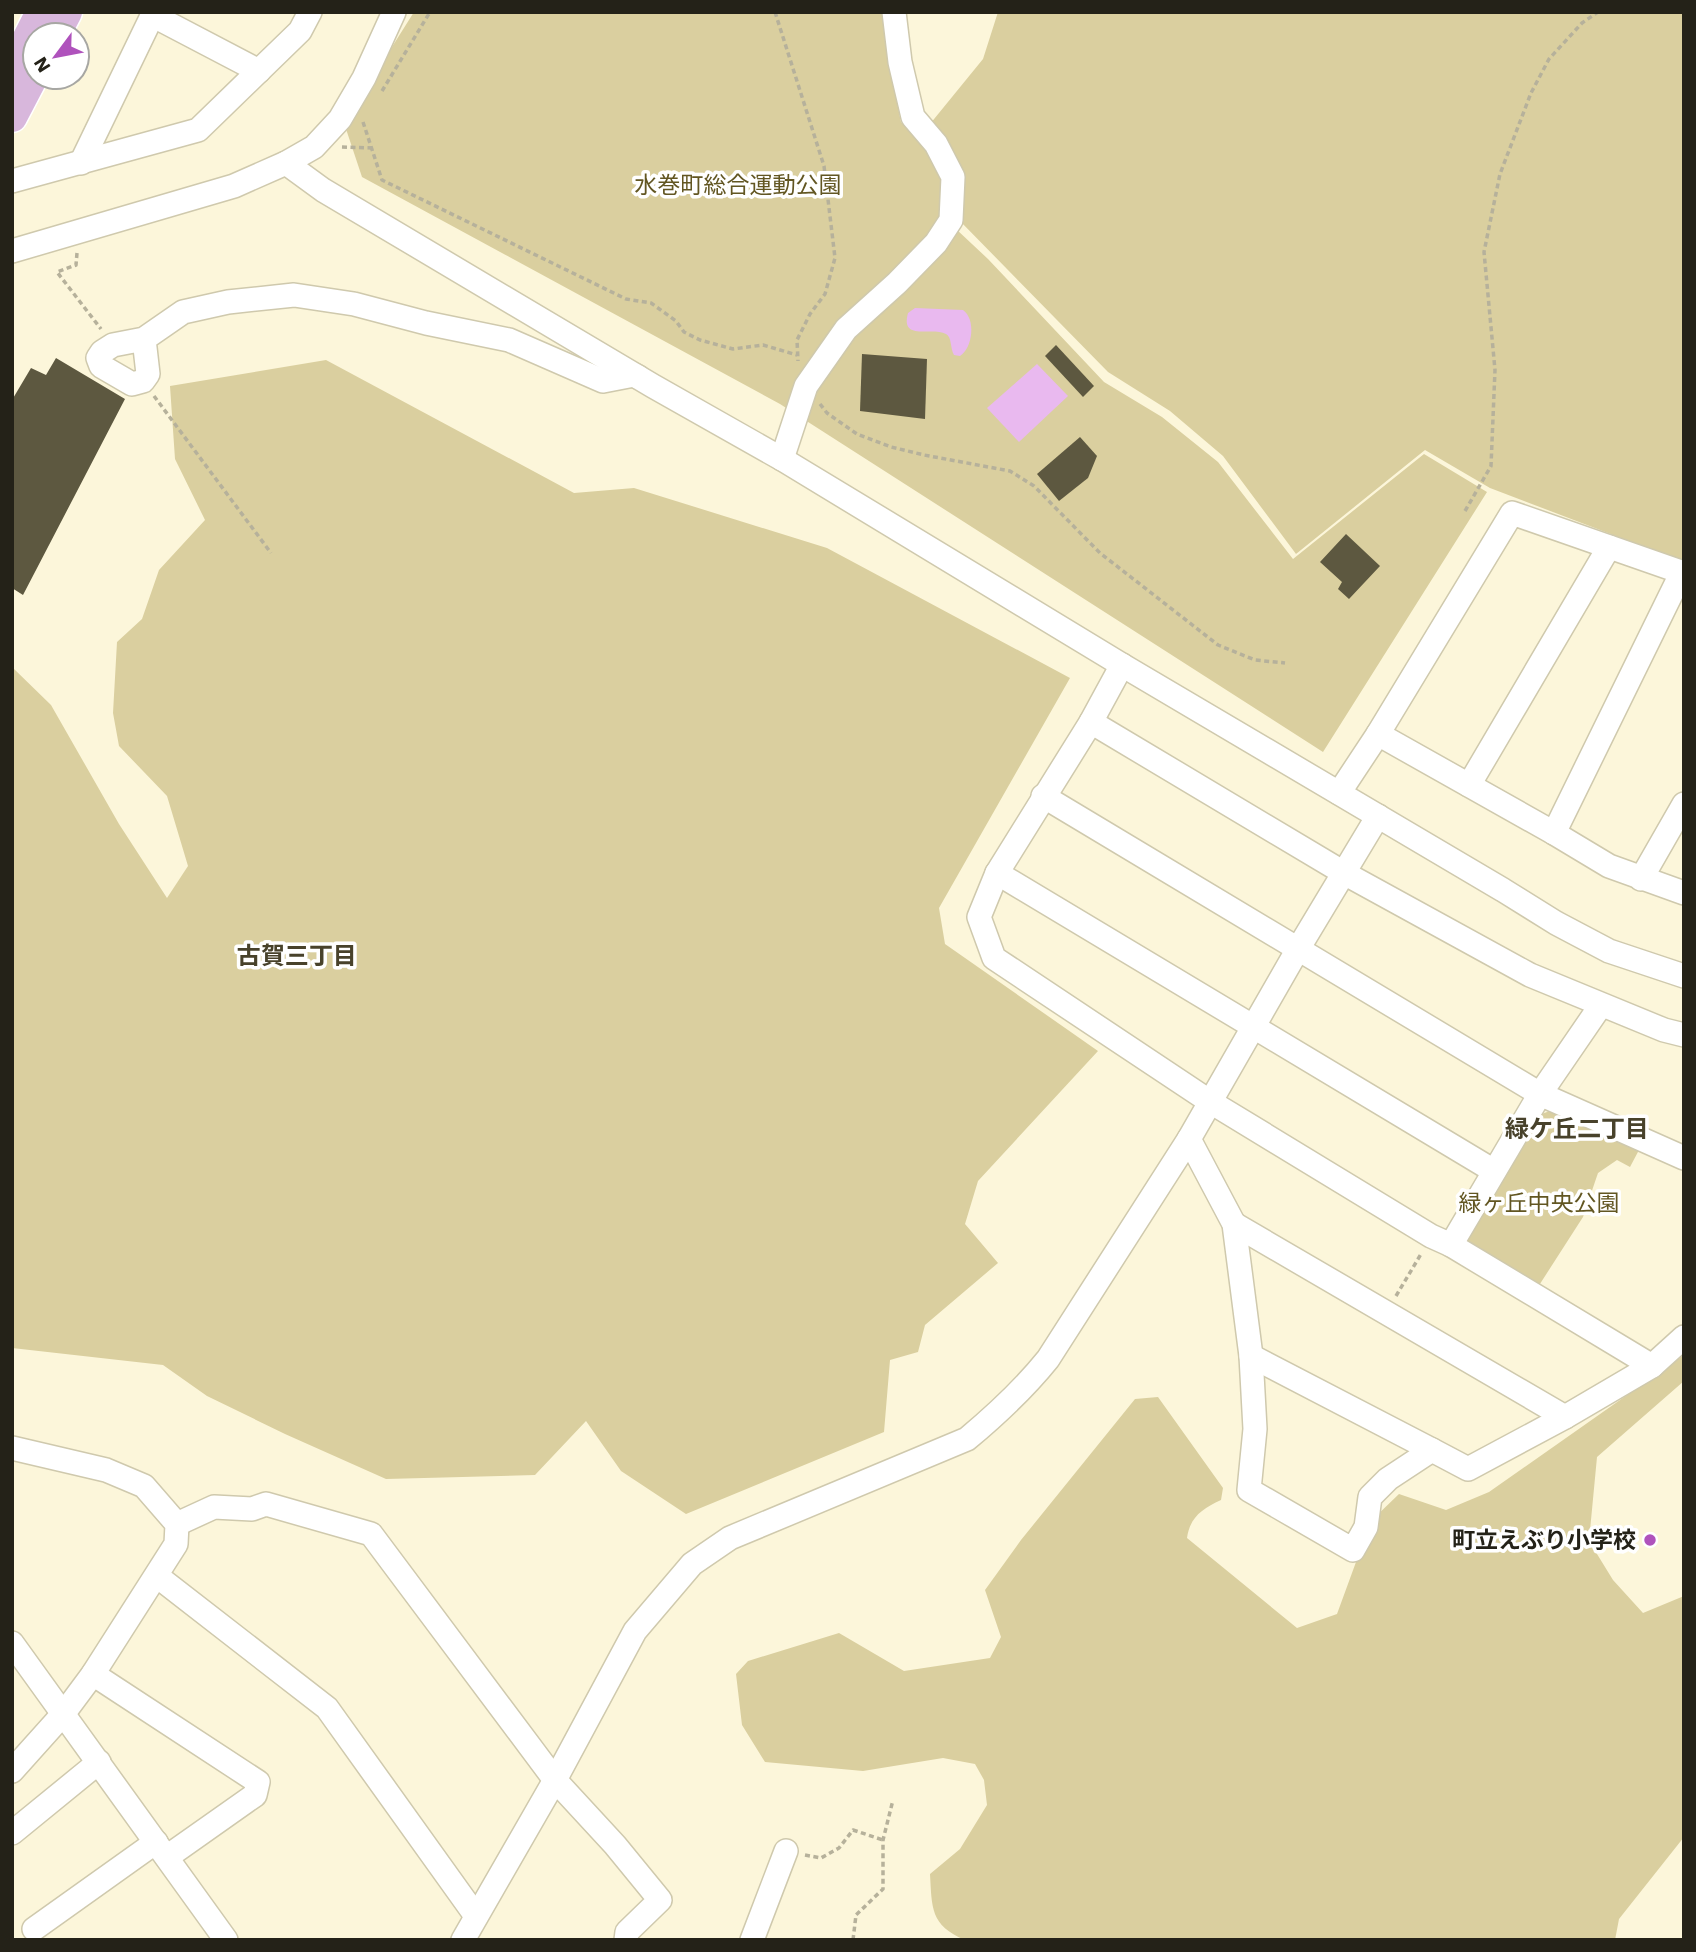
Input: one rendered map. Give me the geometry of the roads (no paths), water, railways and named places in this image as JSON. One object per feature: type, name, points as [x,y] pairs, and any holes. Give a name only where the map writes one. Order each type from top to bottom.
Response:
[{"type":"main road","points":[[12,69],[41,12]]},
{"type":"main road","points":[[12,117],[26,91]]},
{"type":"street","points":[[12,181],[198,130],[300,31],[310,12]]},
{"type":"street","points":[[12,251],[233,186],[286,163],[314,147],[340,119],[364,78],[394,12]]},
{"type":"street","points":[[782,459],[807,386],[846,329],[897,284],[936,243],[951,220],[953,177],[936,145],[913,117],[900,62],[894,12]]},
{"type":"street","points":[[81,163],[153,13],[260,71]]},
{"type":"street","points":[[286,163],[323,190],[653,386]]},
{"type":"street","points":[[144,339],[148,374],[143,381],[132,384],[101,366],[98,358],[102,352],[113,345],[144,339],[183,312],[228,302],[294,295],[354,304],[426,323],[509,340],[603,381],[634,375],[782,459],[1556,923],[1609,951],[1684,975]]},
{"type":"street","points":[[1339,793],[1378,734],[1512,513],[1683,573],[1555,833]]},
{"type":"street","points":[[1469,785],[1609,547]]},
{"type":"street","points":[[1122,665],[1091,722],[997,873],[979,917],[994,958],[1209,1101],[1652,1366]]},
{"type":"street","points":[[1091,722],[1344,873],[1530,975],[1664,1030],[1684,1035]]},
{"type":"street","points":[[1378,734],[1609,866],[1684,893]]},
{"type":"street","points":[[1043,796],[1540,1094],[1684,1158]]},
{"type":"street","points":[[1641,879],[1684,804]]},
{"type":"street","points":[[463,1940],[555,1780],[635,1632],[692,1564],[730,1538],[967,1439],[1024,1389],[1048,1359],[1189,1139],[1378,816]]},
{"type":"street","points":[[997,873],[1494,1171]]},
{"type":"street","points":[[1441,1241],[1494,1171],[1540,1094],[1601,1005]]},
{"type":"street","points":[[1189,1139],[1234,1224],[1251,1356],[1255,1429],[1249,1490],[1353,1550],[1366,1527],[1370,1497],[1388,1479],[1432,1450]]},
{"type":"street","points":[[1234,1224],[1564,1417]]},
{"type":"street","points":[[1251,1356],[1468,1469],[1652,1366],[1684,1337]]},
{"type":"street","points":[[12,1448],[106,1470],[144,1486],[177,1524],[176,1544],[93,1674],[64,1713],[12,1771]]},
{"type":"street","points":[[177,1524],[214,1507],[252,1509],[266,1504],[371,1534],[555,1780],[615,1845],[660,1900],[627,1932],[626,1940]]},
{"type":"street","points":[[157,1576],[327,1708],[476,1916]]},
{"type":"street","points":[[12,1643],[226,1940]]},
{"type":"street","points":[[34,1929],[161,1849],[256,1796],[258,1782],[93,1674]]},
{"type":"street","points":[[12,1833],[99,1762]]},
{"type":"street","points":[[752,1940],[786,1851]]},
{"type":"place","name":"町立えぶり小学校","points":[[1650,1540]]},
{"type":"district","name":"古賀三丁目","points":[[297,956]]},
{"type":"district","name":"緑ケ丘二丁目","points":[[1577,1129]]},
{"type":"park label","name":"水巻町総合運動公園","points":[[738,185]]},
{"type":"park label","name":"緑ヶ丘中央公園","points":[[1539,1203]]}]
